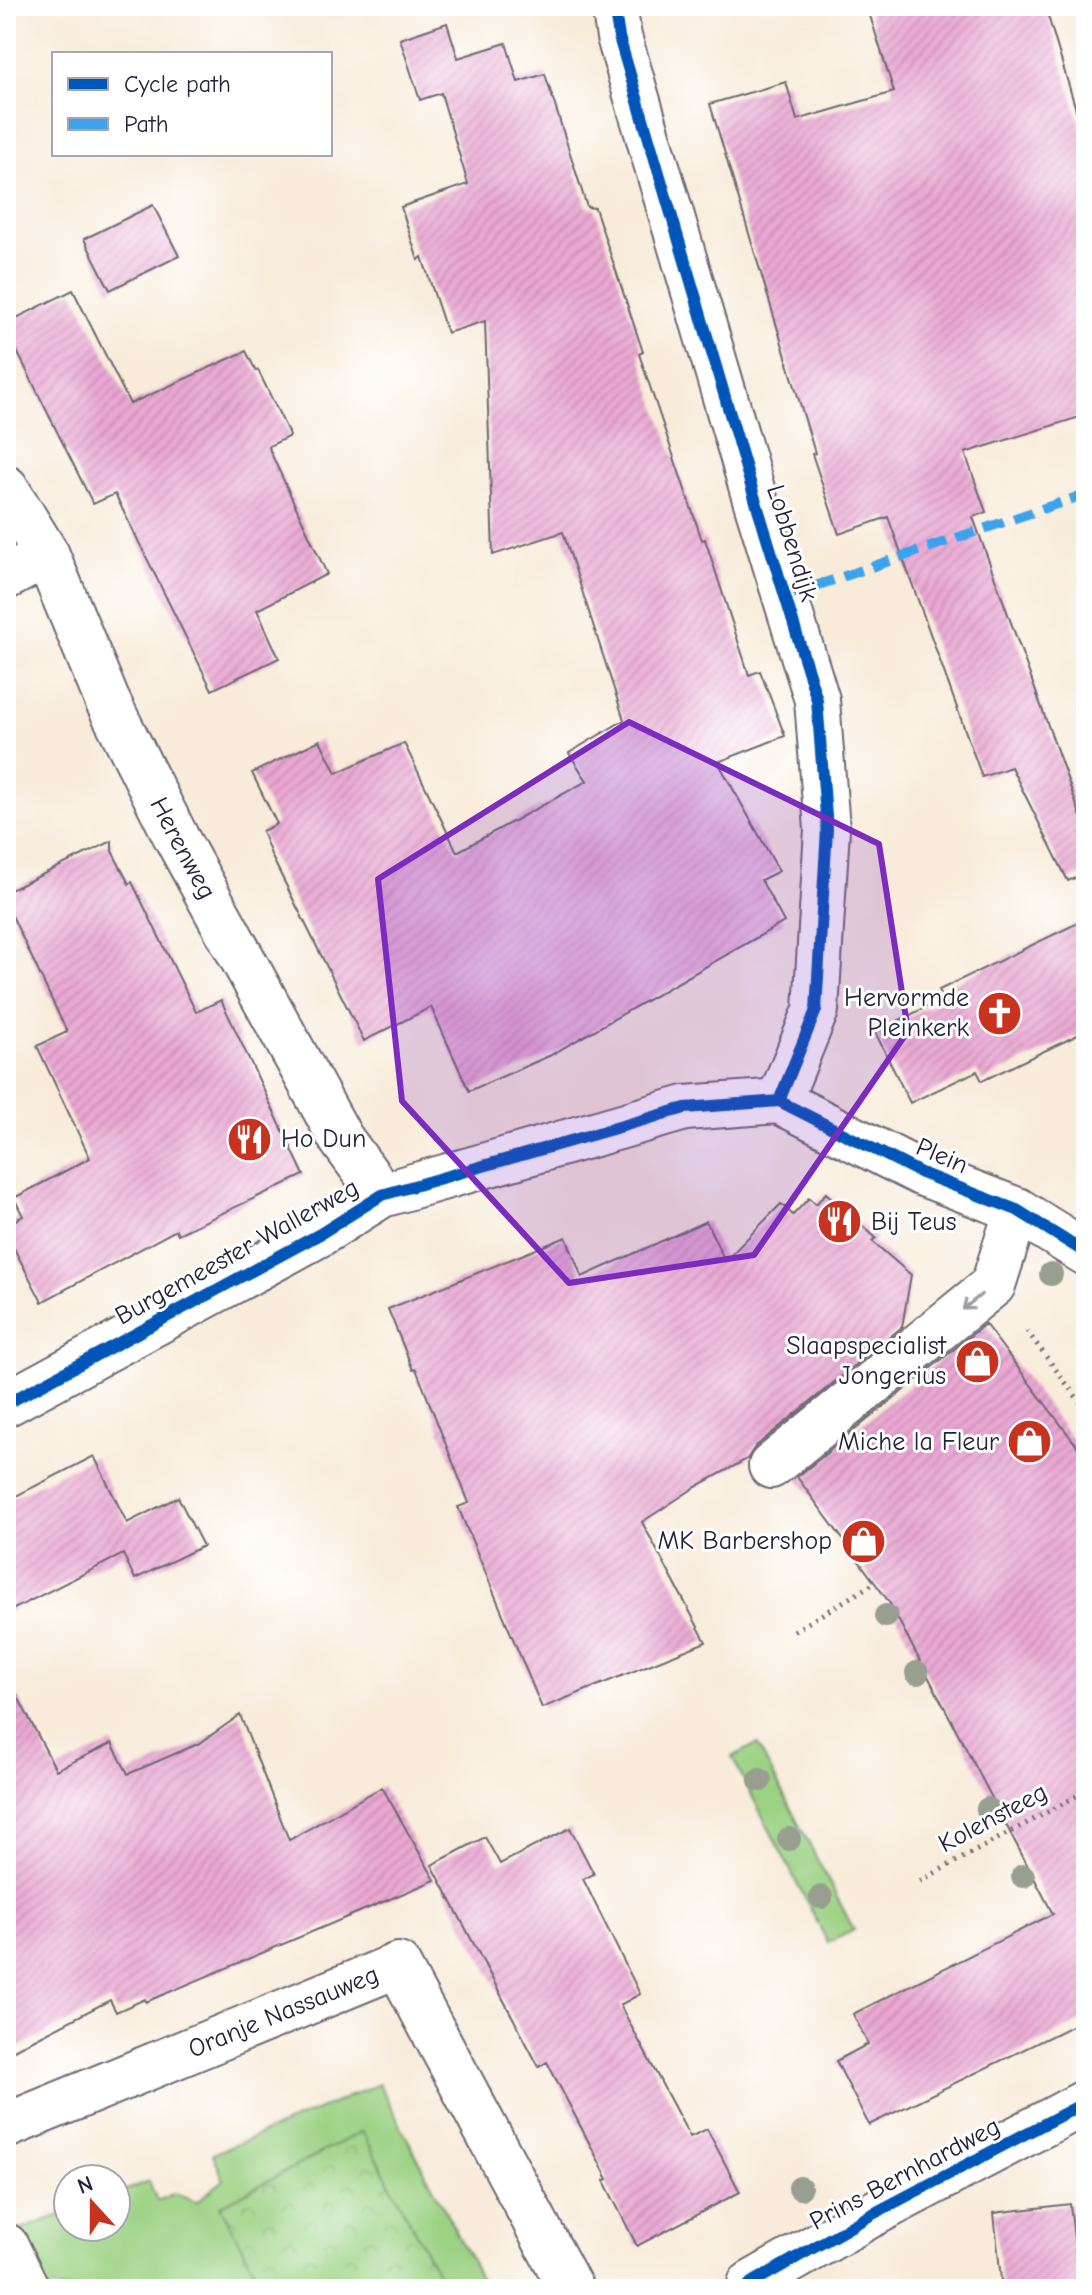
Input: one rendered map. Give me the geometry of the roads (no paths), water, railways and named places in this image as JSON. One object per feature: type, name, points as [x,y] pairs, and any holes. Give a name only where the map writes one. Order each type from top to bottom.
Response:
[{"type":"street","name":"Lobbendijk","points":[[614,6],[619,37],[817,700],[827,829],[816,1010],[779,1101]]},
{"type":"street","name":"Herenweg","points":[[6,488],[47,555],[107,700],[177,839],[341,1139],[382,1195]]},
{"type":"street","points":[[6,577],[47,555]]},
{"type":"street","name":"Burgemeester Wallerweg","points":[[6,1404],[320,1234],[382,1195],[685,1108],[779,1101]]},
{"type":"street","name":"Plein","points":[[779,1101],[921,1173],[1017,1210],[1086,1253]]},
{"type":"street","points":[[771,1466],[993,1285],[1017,1210]]},
{"type":"street","name":"Oranje Nassauweg","points":[[6,2126],[398,1965],[571,2289]]},
{"type":"street","name":"Prins Bernhardweg","points":[[748,2287],[869,2216],[1086,2102]]},
{"type":"street","points":[[6,2246],[27,2289]]},
{"type":"place","name":"Hervormde Pleinkerk","points":[[1000,1013]]},
{"type":"place","name":"Ho Dun","points":[[250,1139]]},
{"type":"place","name":"Bij Teus","points":[[840,1222]]},
{"type":"place","name":"Slaapspecialist Jongerius","points":[[977,1361]]},
{"type":"place","name":"Miche la Fleur","points":[[1030,1442]]},
{"type":"place","name":"MK Barbershop","points":[[863,1541]]}]
